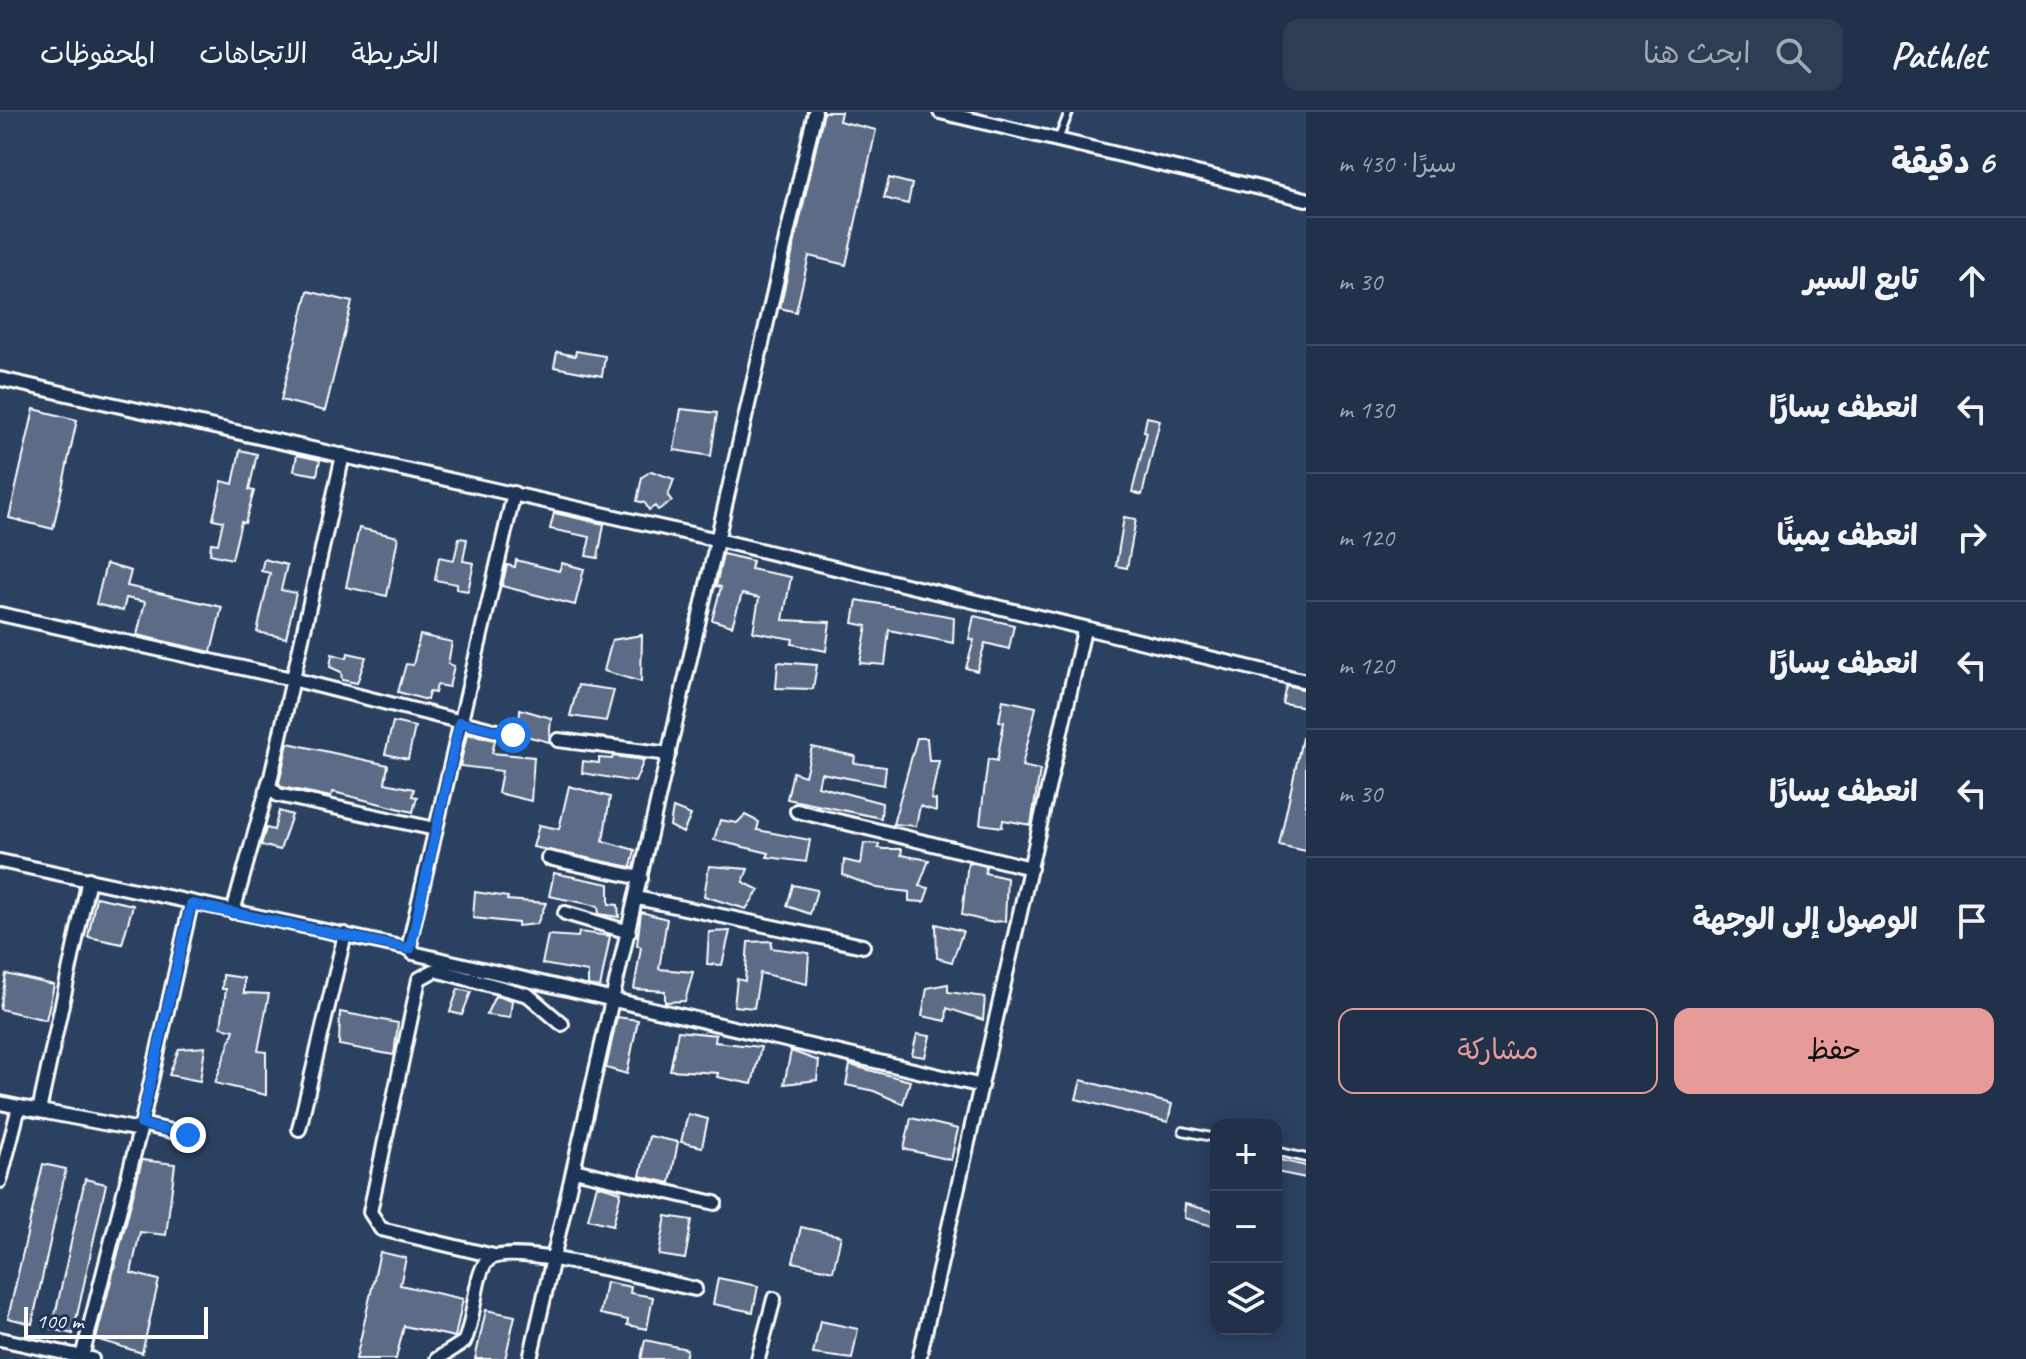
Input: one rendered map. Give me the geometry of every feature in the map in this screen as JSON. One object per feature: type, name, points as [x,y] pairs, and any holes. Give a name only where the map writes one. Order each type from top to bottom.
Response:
[{"type":"street","points":[[530,1359],[815,112]]},
{"type":"street","points":[[940,112],[1306,199]]},
{"type":"street","points":[[0,379],[718,540],[1306,681]]},
{"type":"street","points":[[233,912],[269,782],[343,455]]},
{"type":"street","points":[[410,949],[514,493]]},
{"type":"street","points":[[0,614],[292,679],[513,735]]},
{"type":"street","points":[[919,1359],[1084,630]]},
{"type":"street","points":[[558,740],[669,754]]},
{"type":"street","points":[[269,782],[272,791],[278,795],[435,829]]},
{"type":"street","points":[[797,811],[1031,868]]},
{"type":"street","points":[[548,858],[641,878]]},
{"type":"street","points":[[0,861],[191,904],[345,934],[410,949],[421,956],[982,1086]]},
{"type":"street","points":[[39,1111],[89,879]]},
{"type":"street","points":[[637,898],[863,946]]},
{"type":"street","points":[[0,1354],[1,1339],[87,1358],[191,904]]},
{"type":"street","points":[[565,913],[629,932]]},
{"type":"street","points":[[299,1129],[345,934]]},
{"type":"street","points":[[562,1024],[528,995],[435,970],[419,979],[370,1212],[381,1229],[494,1256],[508,1253],[554,1258],[695,1289]]},
{"type":"street","points":[[0,1103],[188,1135]]},
{"type":"street","points":[[0,1181],[19,1107]]},
{"type":"street","points":[[574,1170],[715,1203]]},
{"type":"street","points":[[437,1359],[464,1342],[482,1270],[494,1256]]},
{"type":"street","points":[[758,1359],[774,1299]]},
{"type":"lane","points":[[1058,140],[1069,112]]},
{"type":"lane","points":[[1183,1131],[1210,1137]]},
{"type":"lane","points":[[1282,1152],[1306,1158]]},
{"type":"building","points":[[824,112],[841,112],[839,121],[876,130],[846,265],[809,256],[796,312],[780,308]]},
{"type":"building","points":[[889,178],[912,184],[908,204],[884,198]]},
{"type":"building","points":[[308,291],[352,302],[325,411],[281,400]]},
{"type":"building","points":[[576,351],[605,356],[602,376],[554,367],[557,352],[575,356]]},
{"type":"building","points":[[34,409],[77,420],[53,529],[9,518]]},
{"type":"building","points":[[681,409],[717,413],[711,456],[674,450]]},
{"type":"building","points":[[1147,417],[1160,420],[1142,495],[1132,492],[1147,432],[1144,431]]},
{"type":"building","points":[[240,450],[257,454],[249,490],[254,491],[245,523],[241,522],[232,559],[210,554],[211,543],[218,544],[223,521],[213,519],[222,481],[233,484]]},
{"type":"building","points":[[297,455],[320,460],[317,475],[294,471]]},
{"type":"building","points":[[651,471],[674,479],[668,496],[672,501],[658,510],[655,506],[649,510],[645,503],[637,501],[642,477]]},
{"type":"building","points":[[554,513],[604,524],[598,558],[586,556],[590,537],[550,529]]},
{"type":"building","points":[[1124,517],[1136,519],[1127,568],[1116,566]]},
{"type":"building","points":[[359,528],[398,537],[387,596],[346,587]]},
{"type":"building","points":[[459,538],[467,539],[463,561],[474,563],[468,591],[456,589],[457,584],[435,580],[439,557],[454,560]]},
{"type":"building","points":[[723,554],[753,561],[751,569],[791,577],[783,620],[830,622],[826,651],[792,644],[793,639],[753,632],[759,598],[742,594],[732,626],[712,620],[721,587],[716,586]]},
{"type":"building","points":[[264,559],[287,565],[281,590],[296,593],[286,638],[257,632],[270,573],[261,571]]},
{"type":"building","points":[[516,560],[559,571],[562,563],[584,569],[575,605],[502,586],[507,565],[515,567]]},
{"type":"building","points":[[106,564],[131,571],[127,586],[222,607],[211,652],[137,635],[145,602],[126,598],[123,611],[96,604]]},
{"type":"building","points":[[857,600],[954,617],[953,643],[889,630],[885,665],[860,663],[867,626],[853,623]]},
{"type":"building","points":[[974,616],[1014,625],[1009,649],[985,643],[977,671],[966,668],[974,640],[969,639]]},
{"type":"building","points":[[420,635],[452,642],[448,664],[454,666],[449,687],[437,685],[435,693],[429,692],[427,700],[398,692],[406,664],[413,665]]},
{"type":"building","points":[[642,635],[641,682],[604,671],[612,640]]},
{"type":"building","points":[[348,653],[366,657],[357,683],[342,680],[341,672],[330,667],[332,654],[347,658]]},
{"type":"building","points":[[778,662],[817,665],[813,689],[776,688]]},
{"type":"building","points":[[578,685],[614,690],[606,721],[570,716]]},
{"type":"building","points":[[1286,685],[1306,690],[1306,707],[1282,703]]},
{"type":"building","points":[[1003,700],[1036,707],[1022,766],[1040,770],[1031,825],[1003,820],[1002,827],[980,824],[988,759],[997,761],[1004,722],[999,721]]},
{"type":"building","points":[[520,709],[551,718],[549,742],[522,735],[519,728]]},
{"type":"building","points":[[393,722],[415,727],[408,759],[385,754]]},
{"type":"building","points":[[467,734],[495,740],[492,753],[534,757],[531,801],[498,793],[502,771],[460,766]]},
{"type":"building","points":[[917,738],[927,738],[929,761],[939,761],[931,799],[936,800],[936,811],[920,806],[916,826],[893,824]]},
{"type":"building","points":[[1302,738],[1306,739],[1306,851],[1279,845]]},
{"type":"building","points":[[288,743],[388,765],[385,783],[414,789],[412,796],[417,797],[413,812],[333,792],[331,797],[282,787],[279,783]]},
{"type":"building","points":[[812,747],[855,756],[854,763],[886,767],[884,785],[821,773],[818,786],[882,803],[881,818],[787,799],[793,772],[805,776]]},
{"type":"building","points":[[613,756],[644,760],[635,782],[582,773],[583,761],[599,763],[599,758],[612,759]]},
{"type":"building","points":[[569,786],[610,797],[603,841],[635,850],[631,867],[533,847],[539,825],[559,829]]},
{"type":"building","points":[[673,808],[691,815],[683,833],[670,826]]},
{"type":"building","points":[[279,811],[292,815],[280,850],[261,845],[266,828],[274,830]]},
{"type":"building","points":[[745,815],[759,822],[757,830],[810,840],[806,862],[767,857],[769,853],[714,840],[720,820],[737,823]]},
{"type":"building","points":[[864,843],[879,844],[878,848],[884,849],[902,849],[901,855],[929,860],[919,886],[929,888],[924,902],[909,901],[909,892],[877,888],[843,875],[844,860],[861,864]]},
{"type":"building","points":[[968,862],[986,866],[985,873],[1007,878],[1005,921],[989,922],[962,915]]},
{"type":"building","points":[[709,866],[748,869],[743,882],[759,890],[746,909],[704,896]]},
{"type":"building","points":[[554,873],[609,884],[609,904],[618,905],[619,917],[599,914],[598,906],[549,896]]},
{"type":"building","points":[[793,885],[817,890],[810,914],[787,906]]},
{"type":"building","points":[[475,892],[508,897],[507,900],[546,903],[537,924],[518,926],[518,923],[473,918]]},
{"type":"building","points":[[96,897],[133,905],[122,944],[88,937]]},
{"type":"building","points":[[641,912],[667,919],[659,969],[693,972],[685,1001],[665,1002],[665,991],[634,989],[641,947],[637,945]]},
{"type":"building","points":[[936,924],[963,931],[952,962],[937,958]]},
{"type":"building","points":[[730,931],[722,965],[707,964],[709,932]]},
{"type":"building","points":[[579,932],[610,936],[600,988],[588,985],[588,972],[542,964],[548,935],[578,937]]},
{"type":"building","points":[[772,941],[771,948],[809,953],[807,984],[760,973],[754,1008],[734,1006],[737,979],[745,981],[748,942]]},
{"type":"building","points":[[6,974],[54,985],[46,1020],[0,1009]]},
{"type":"building","points":[[223,975],[244,978],[244,993],[269,994],[258,1051],[266,1052],[266,1095],[215,1083],[234,1030],[221,1027],[226,989],[222,989]]},
{"type":"building","points":[[948,984],[948,992],[985,997],[983,1020],[947,1008],[946,1021],[922,1016],[927,988]]},
{"type":"building","points":[[458,989],[471,992],[462,1015],[450,1012]]},
{"type":"building","points":[[495,996],[512,1000],[510,1018],[486,1015]]},
{"type":"building","points":[[340,1012],[398,1023],[394,1055],[339,1045]]},
{"type":"building","points":[[617,1017],[638,1020],[627,1074],[606,1068]]},
{"type":"building","points":[[678,1031],[716,1035],[715,1042],[761,1047],[752,1084],[717,1077],[718,1073],[670,1070]]},
{"type":"building","points":[[917,1034],[930,1036],[925,1057],[912,1055]]},
{"type":"building","points":[[205,1047],[200,1081],[169,1075],[179,1049]]},
{"type":"building","points":[[791,1051],[819,1061],[817,1080],[784,1084]]},
{"type":"building","points":[[850,1065],[910,1081],[903,1104],[874,1091],[846,1085]]},
{"type":"building","points":[[1081,1080],[1172,1104],[1168,1122],[1076,1099]]},
{"type":"building","points":[[688,1114],[708,1119],[702,1147],[681,1142]]},
{"type":"building","points":[[911,1118],[958,1129],[951,1160],[904,1149]]},
{"type":"building","points":[[649,1136],[678,1142],[670,1183],[640,1176]]},
{"type":"building","points":[[142,1160],[175,1164],[166,1235],[140,1232],[131,1273],[159,1280],[142,1353],[96,1339]]},
{"type":"building","points":[[1282,1160],[1306,1166],[1306,1178],[1282,1173]]},
{"type":"building","points":[[43,1164],[66,1169],[32,1324],[8,1318]]},
{"type":"building","points":[[85,1179],[106,1184],[73,1334],[52,1329]]},
{"type":"building","points":[[597,1185],[621,1192],[613,1225],[588,1219]]},
{"type":"building","points":[[1185,1204],[1210,1210],[1210,1225],[1184,1218]]},
{"type":"building","points":[[666,1216],[692,1220],[685,1259],[659,1255]]},
{"type":"building","points":[[801,1227],[841,1236],[833,1271],[793,1262]]},
{"type":"building","points":[[380,1252],[406,1258],[400,1285],[463,1299],[455,1337],[404,1326],[396,1359],[356,1359]]},
{"type":"building","points":[[718,1278],[758,1286],[753,1312],[713,1304]]},
{"type":"building","points":[[606,1282],[631,1287],[630,1293],[653,1297],[647,1329],[627,1325],[628,1320],[600,1314]]},
{"type":"building","points":[[486,1310],[515,1316],[505,1359],[475,1359]]},
{"type":"building","points":[[820,1321],[858,1329],[852,1359],[813,1354]]},
{"type":"building","points":[[645,1340],[687,1349],[685,1359],[641,1359]]},
{"type":"route","points":[[188,1135],[141,1124],[191,904],[410,949],[460,722],[513,735]]}]
